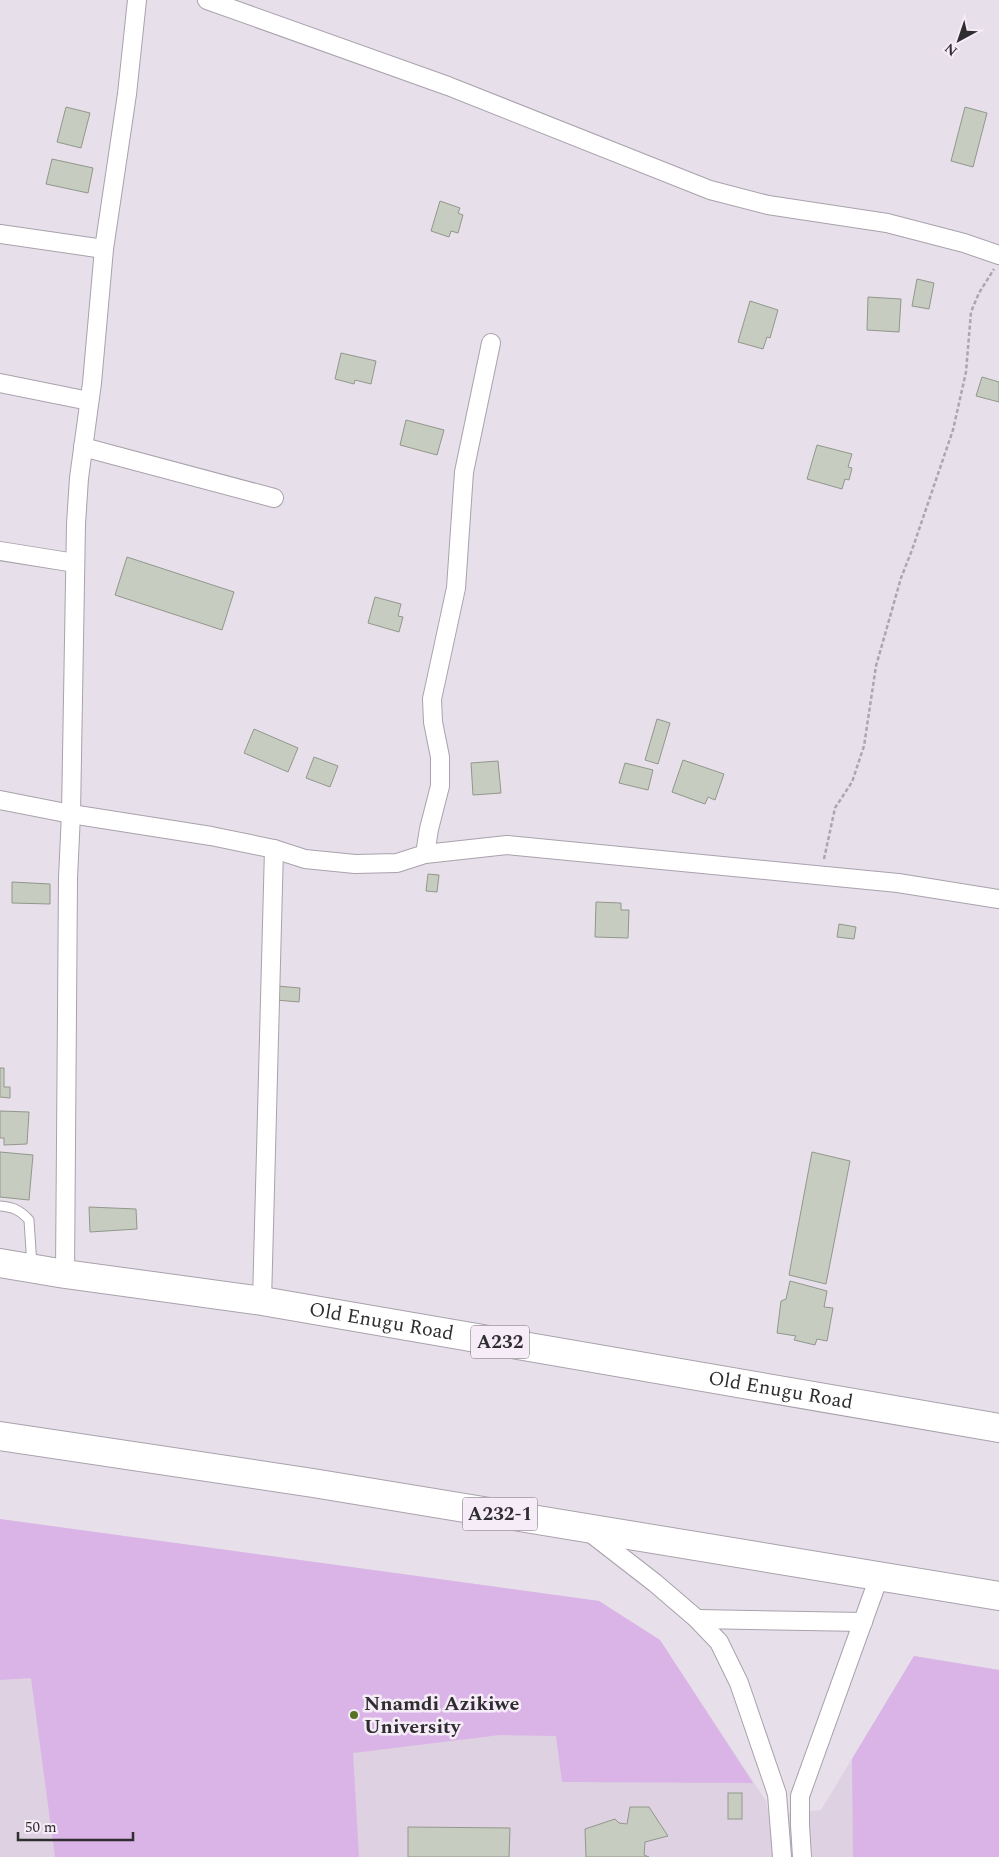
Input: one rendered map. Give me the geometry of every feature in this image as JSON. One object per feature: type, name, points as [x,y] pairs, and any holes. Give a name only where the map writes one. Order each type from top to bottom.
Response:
[{"type":"main road","name":"Old Enugu Road","points":[[0,1264],[262,1301],[999,1428]]},
{"type":"main road","name":"A232-1","points":[[0,1436],[313,1483],[999,1596]]},
{"type":"street","points":[[65,1274],[68,887],[75,564],[79,478],[89,401],[104,250],[127,94],[137,0]]},
{"type":"street","points":[[207,0],[448,86],[710,190],[768,205],[887,223],[999,255]]},
{"type":"street","points":[[0,234],[104,250]]},
{"type":"street","points":[[425,854],[440,786],[440,758],[433,722],[432,700],[456,588],[464,472],[491,343]]},
{"type":"street","points":[[0,383],[89,401]]},
{"type":"street","points":[[83,447],[274,498]]},
{"type":"street","points":[[0,551],[75,564]]},
{"type":"street","points":[[0,800],[71,814],[211,836],[274,849],[305,859],[355,864],[397,863],[425,854],[507,845],[898,883],[999,899]]},
{"type":"street","points":[[262,1301],[274,849]]},
{"type":"street","points":[[586,1529],[655,1583],[697,1619],[719,1642],[738,1683],[777,1794],[782,1857]]},
{"type":"street","points":[[802,1857],[800,1796],[879,1577]]},
{"type":"street","points":[[697,1619],[863,1622]]},
{"type":"lane","points":[[0,1206],[22,1211],[29,1220],[32,1269]]},
{"type":"path","points":[[827,877],[824,861],[834,808],[852,782],[864,746],[879,657],[901,578],[953,430],[961,399],[966,372],[971,312],[979,293],[999,262]]},
{"type":"shaded area","name":"Nnamdi Azikiwe University","points":[[0,1519],[599,1601],[660,1640],[766,1801],[769,1816],[821,1810],[914,1656],[999,1670],[999,1857],[0,1857]]},
{"type":"shaded area","name":"Nnamdi Azikiwe University","points":[[0,1519],[599,1601],[660,1640],[753,1783],[562,1782],[556,1736],[500,1735],[353,1753],[359,1857],[55,1857],[31,1678],[0,1680]]},
{"type":"shaded area","points":[[914,1656],[999,1670],[999,1857],[853,1857],[852,1759]]},
{"type":"building","points":[[66,107],[90,113],[81,148],[57,142]]},
{"type":"building","points":[[965,107],[987,113],[973,167],[951,161]]},
{"type":"building","points":[[52,159],[93,168],[88,193],[46,184]]},
{"type":"building","points":[[440,201],[460,208],[458,213],[463,215],[458,233],[451,231],[449,237],[431,231]]},
{"type":"building","points":[[917,279],[934,283],[929,309],[912,306]]},
{"type":"building","points":[[868,297],[901,299],[899,332],[867,330]]},
{"type":"building","points":[[750,301],[778,310],[770,338],[767,337],[763,349],[738,342]]},
{"type":"building","points":[[341,353],[376,361],[371,384],[355,380],[354,384],[335,379]]},
{"type":"building","points":[[982,377],[999,382],[999,402],[976,396]]},
{"type":"building","points":[[406,420],[444,430],[437,455],[400,445]]},
{"type":"building","points":[[817,445],[852,454],[848,467],[852,468],[849,480],[845,479],[842,489],[807,479]]},
{"type":"building","points":[[127,557],[234,592],[222,630],[115,595]]},
{"type":"building","points":[[375,597],[401,604],[398,616],[403,617],[399,632],[368,623]]},
{"type":"building","points":[[657,719],[670,723],[658,764],[645,760]]},
{"type":"building","points":[[254,729],[298,748],[288,772],[244,753]]},
{"type":"building","points":[[314,757],[338,766],[330,787],[306,778]]},
{"type":"building","points":[[683,760],[724,774],[715,800],[708,797],[705,804],[672,792]]},
{"type":"building","points":[[498,761],[501,793],[473,795],[471,763]]},
{"type":"building","points":[[625,763],[653,770],[648,790],[619,783]]},
{"type":"building","points":[[428,874],[439,875],[437,892],[426,891]]},
{"type":"building","points":[[12,882],[50,884],[50,904],[12,903]]},
{"type":"building","points":[[596,902],[621,903],[621,910],[629,910],[628,938],[595,937]]},
{"type":"building","points":[[839,924],[856,927],[854,939],[837,937]]},
{"type":"building","points":[[277,986],[300,988],[299,1002],[276,1000]]},
{"type":"building","points":[[0,1068],[4,1068],[4,1087],[10,1087],[10,1098],[0,1097]]},
{"type":"building","points":[[0,1111],[29,1112],[27,1144],[4,1145],[4,1138],[0,1138]]},
{"type":"building","points":[[0,1152],[33,1155],[29,1200],[0,1197]]},
{"type":"building","points":[[812,1152],[850,1161],[826,1284],[789,1275]]},
{"type":"building","points":[[89,1207],[136,1209],[137,1229],[90,1232]]},
{"type":"building","points":[[790,1281],[827,1291],[824,1307],[833,1308],[827,1341],[817,1339],[815,1345],[794,1340],[796,1336],[777,1333],[781,1301],[786,1299]]},
{"type":"building","points":[[728,1793],[742,1793],[742,1819],[728,1819]]},
{"type":"building","points":[[630,1807],[649,1807],[668,1836],[645,1842],[644,1855],[649,1857],[586,1857],[585,1829],[615,1819],[619,1823],[627,1824]]},
{"type":"building","points":[[408,1827],[510,1828],[509,1857],[408,1857]]},
{"type":"place","name":"Nnamdi Azikiwe University","points":[[354,1715]]}]
